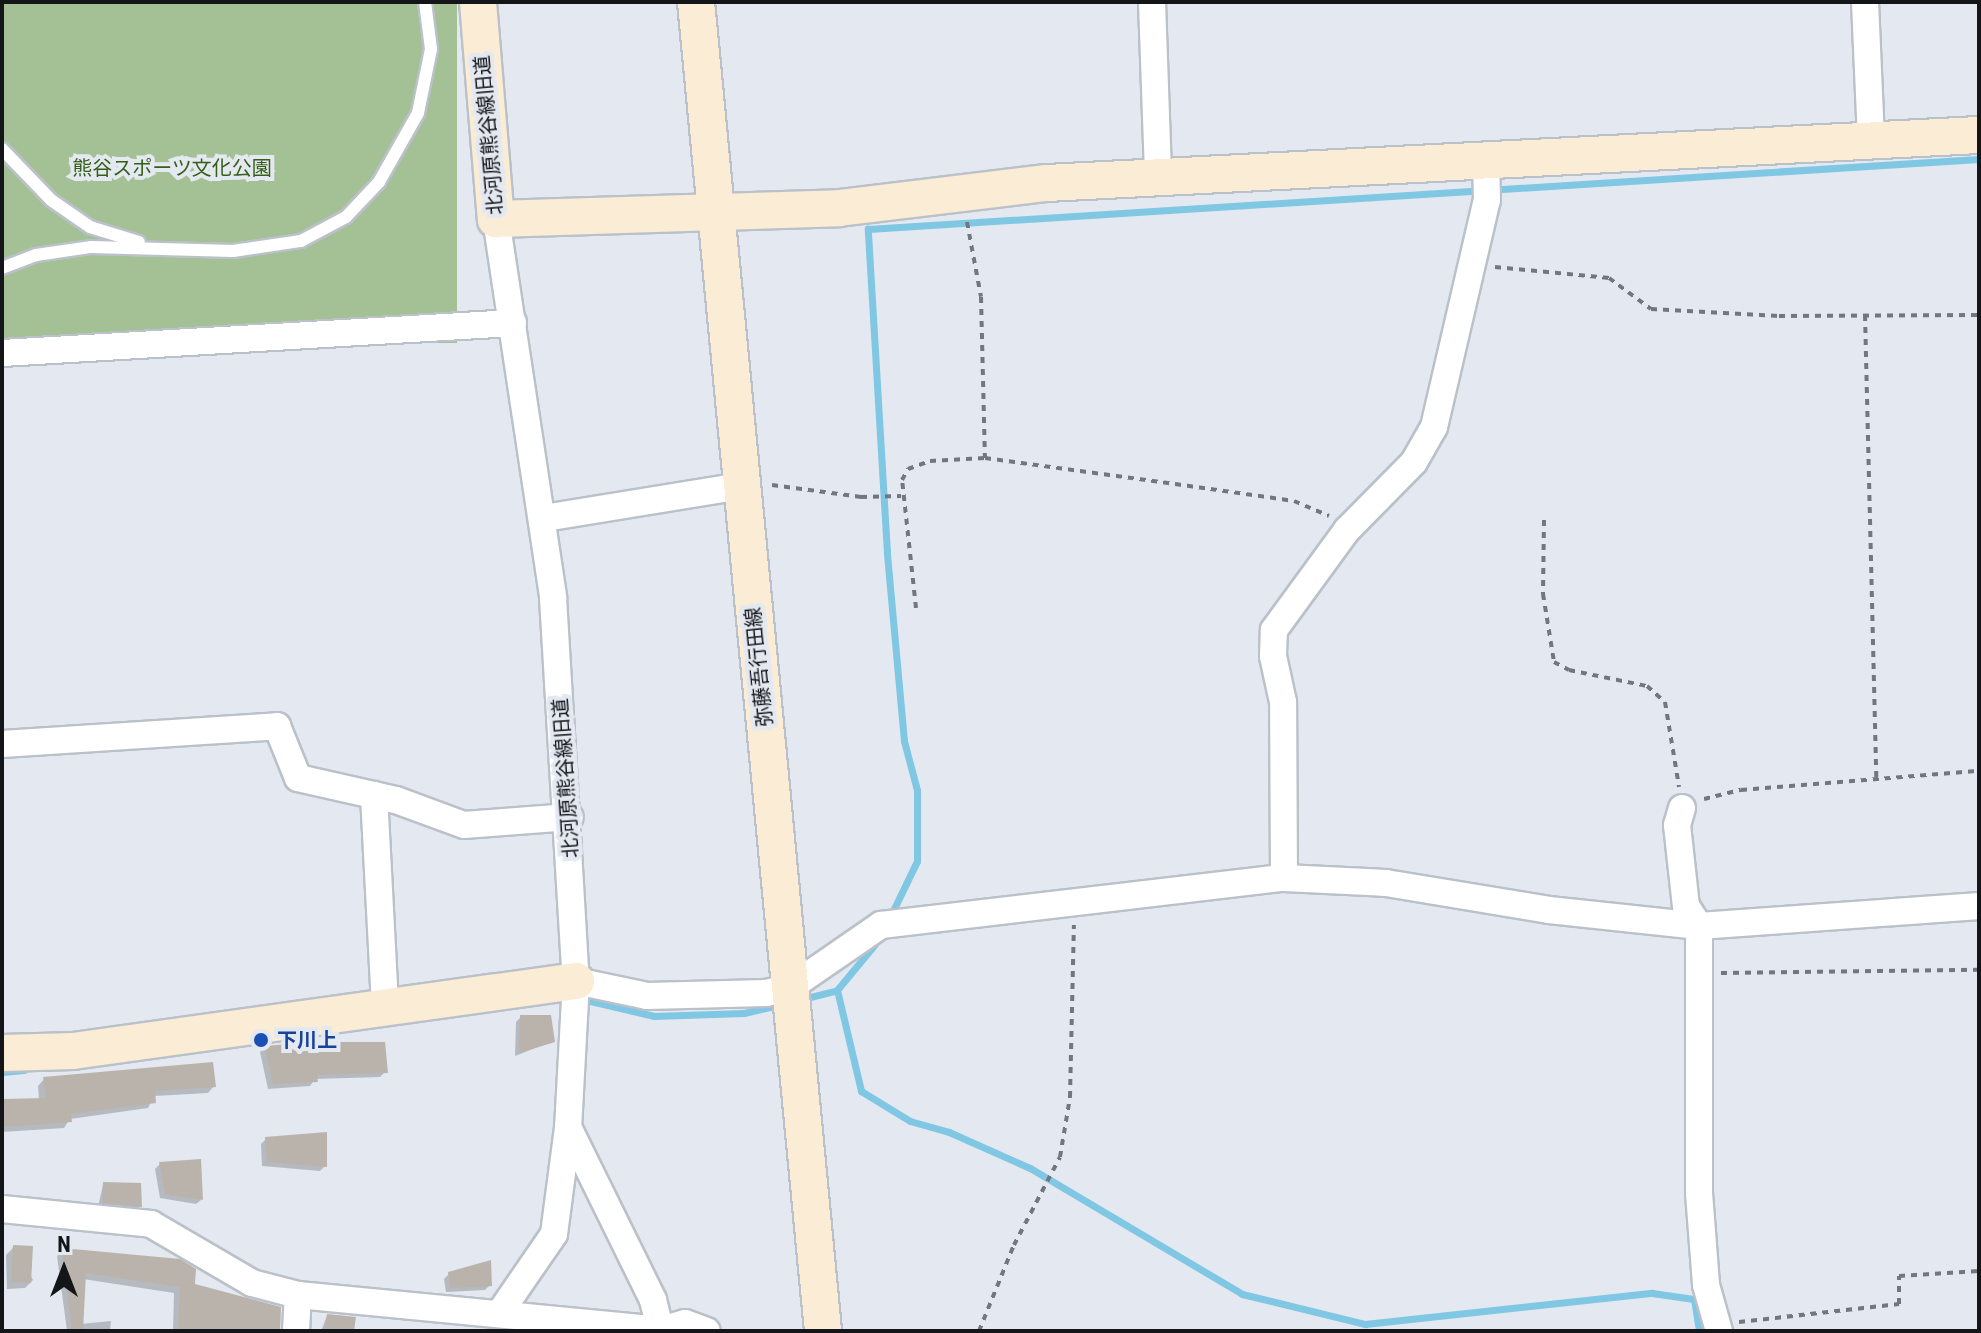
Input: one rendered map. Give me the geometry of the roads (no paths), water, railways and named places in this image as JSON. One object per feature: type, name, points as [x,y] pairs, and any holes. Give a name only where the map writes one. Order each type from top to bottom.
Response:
[{"type":"street","name":"北河原熊谷線旧道","points":[[478,2],[496,219],[544,518],[570,817],[576,981],[568,1127],[554,1234],[499,1314]]},
{"type":"street","name":"弥藤吾行田線","points":[[696,2],[823,1331]]},
{"type":"street","points":[[1152,2],[1158,178]]},
{"type":"street","points":[[1865,2],[1871,140]]},
{"type":"street","points":[[496,219],[839,208],[962,193],[1158,178],[1979,135]]},
{"type":"street","points":[[1284,878],[1283,702],[1273,656],[1274,630],[1347,530],[1414,462],[1434,427],[1487,200],[1486,159]]},
{"type":"street","points":[[2,353],[513,323]]},
{"type":"street","points":[[544,518],[741,486]]},
{"type":"street","points":[[2,744],[277,726],[298,778],[374,795],[464,825],[570,817]]},
{"type":"street","points":[[374,795],[385,1008]]},
{"type":"street","points":[[1682,808],[1677,825],[1686,906],[1699,926],[1699,1193],[1706,1285],[1718,1328]]},
{"type":"street","points":[[2,1053],[73,1051],[576,981],[647,996],[766,993],[791,987],[881,925],[1284,878],[1386,883],[1549,910],[1699,926],[1979,906]]},
{"type":"street","points":[[568,1127],[653,1300],[661,1330]]},
{"type":"street","points":[[2,1209],[151,1224],[252,1283],[298,1295],[661,1330],[685,1323],[707,1331]]},
{"type":"street","points":[[296,1331],[298,1295]]},
{"type":"lane","points":[[2,268],[36,255],[91,247],[147,245],[233,251],[301,241],[346,217],[379,182],[418,113],[431,49],[425,2]]},
{"type":"lane","points":[[2,149],[51,200],[90,227],[147,245]]},
{"type":"waterway","points":[[889,919],[917,861],[917,790],[904,741],[887,553],[868,229],[1979,159]]},
{"type":"waterway","points":[[802,999],[837,990],[875,944]]},
{"type":"waterway","points":[[837,990],[861,1091],[910,1121],[949,1132],[1030,1168],[1242,1294],[1365,1324],[1652,1293],[1694,1299],[1699,1331]]},
{"type":"waterway","points":[[582,999],[654,1016],[744,1013],[783,1004]]},
{"type":"waterway","points":[[2,1072],[24,1070]]},
{"type":"place","name":"下川上","points":[[261,1040]]},
{"type":"park label","name":"熊谷スポーツ文化公園","points":[[172,168]]}]
